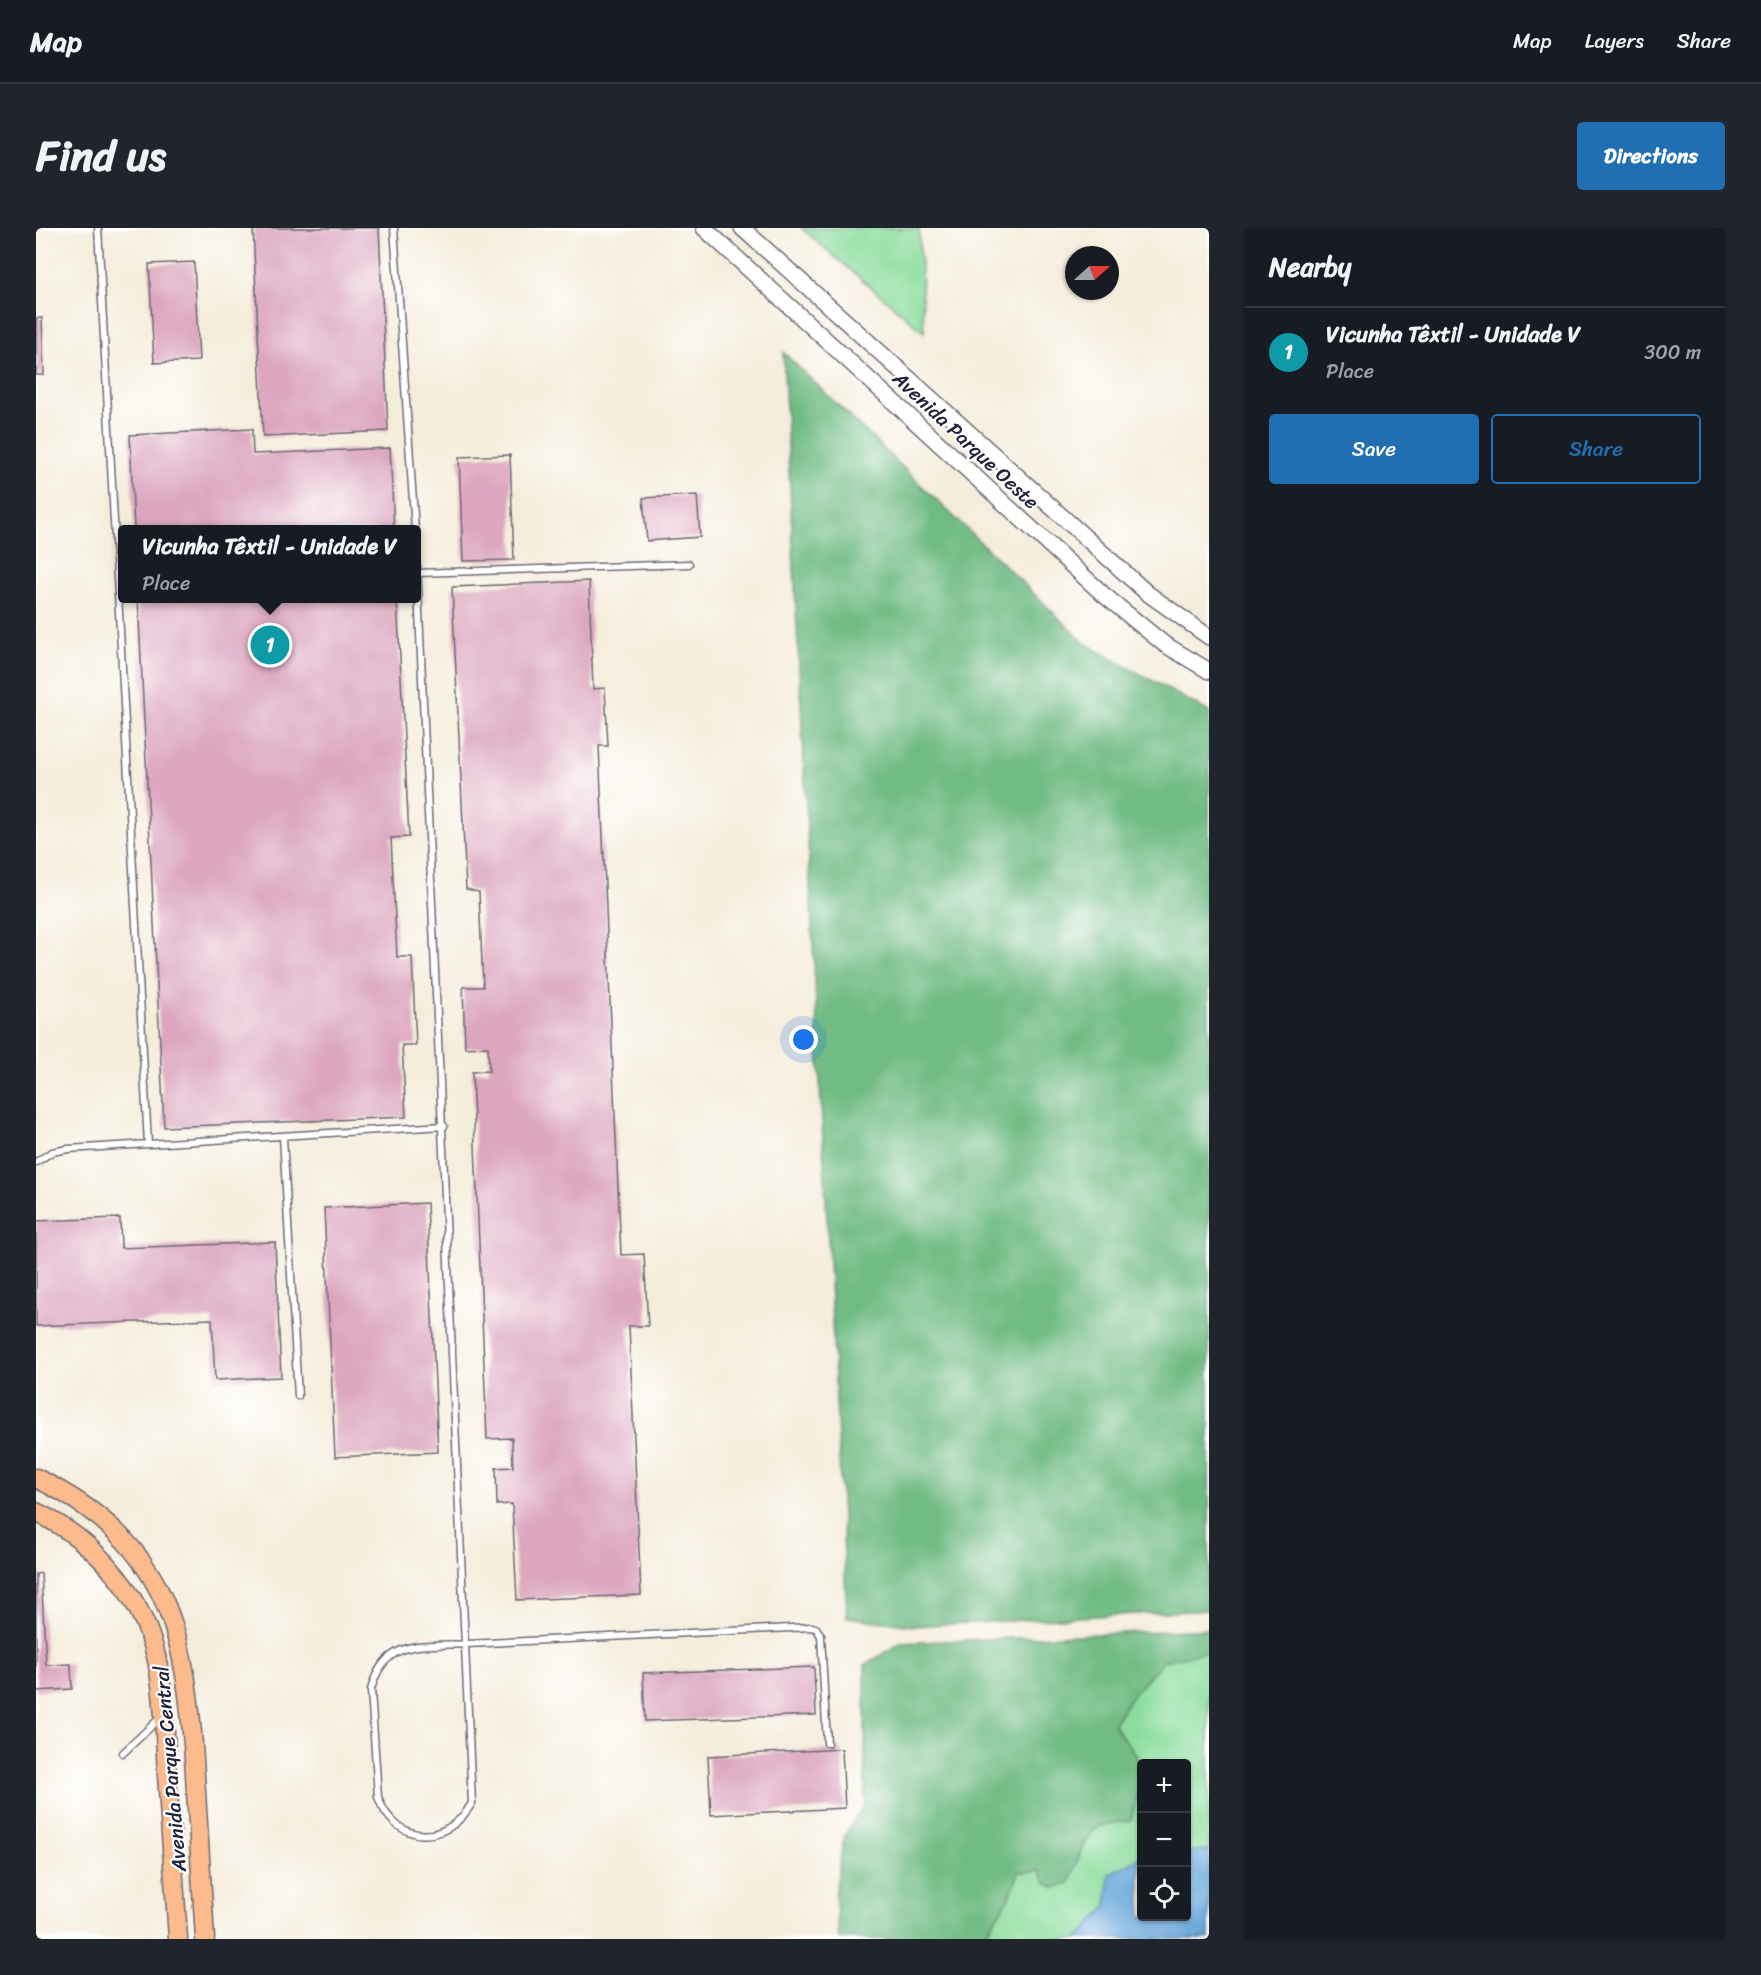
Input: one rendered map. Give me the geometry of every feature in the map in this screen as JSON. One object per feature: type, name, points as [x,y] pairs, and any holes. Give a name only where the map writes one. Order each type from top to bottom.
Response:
[{"type":"main road","name":"Avenida Parque Central","points":[[36,1478],[69,1495],[113,1530],[135,1553],[155,1582],[171,1615],[183,1654],[191,1712],[205,1939]]},
{"type":"main road","name":"Avenida Parque Central","points":[[36,1512],[77,1536],[103,1560],[126,1590],[150,1635],[159,1670],[164,1714],[178,1939]]},
{"type":"street","name":"Avenida Parque Oeste","points":[[704,228],[1104,595],[1164,644],[1209,670]]},
{"type":"street","name":"Avenida Parque Oeste","points":[[742,228],[1148,593],[1209,637]]},
{"type":"lane","points":[[98,228],[118,594]]},
{"type":"lane","points":[[394,228],[414,525]]},
{"type":"lane","points":[[421,573],[689,564]]},
{"type":"lane","points":[[118,603],[148,1144]]},
{"type":"lane","points":[[418,603],[444,1126],[466,1644],[472,1803],[457,1823],[430,1834],[412,1834],[395,1826],[383,1811],[378,1797],[371,1690],[375,1674],[384,1660],[401,1649],[466,1644],[812,1627],[816,1628],[821,1636],[827,1743]]},
{"type":"lane","points":[[36,1162],[52,1152],[68,1149],[444,1126]]},
{"type":"lane","points":[[283,1137],[298,1396]]},
{"type":"lane","points":[[123,1754],[164,1714]]},
{"type":"green space","points":[[801,228],[919,228],[924,332]]},
{"type":"green space","points":[[783,352],[1086,644],[1209,712],[1209,1610],[913,1626],[847,1617]]},
{"type":"green space","points":[[1209,1629],[1209,1651],[1163,1661],[1133,1694],[1114,1723],[1138,1759],[1137,1795],[1131,1820],[1098,1826],[1084,1842],[1069,1883],[1056,1888],[1046,1883],[1040,1871],[1019,1872],[1009,1899],[981,1939],[839,1939],[835,1893],[844,1836],[865,1804],[865,1665],[900,1643]]},
{"type":"green space","points":[[1200,1651],[1209,1651],[1209,1850],[1191,1852],[1191,1759],[1138,1759],[1119,1734],[1114,1723],[1133,1694],[1163,1661]]},
{"type":"green space","points":[[1137,1794],[1137,1860],[1109,1874],[1108,1906],[1077,1939],[981,1939],[1009,1899],[1019,1872],[1040,1871],[1046,1883],[1069,1883],[1085,1842],[1098,1826],[1131,1820]]},
{"type":"water","points":[[1209,1850],[1209,1939],[1077,1939],[1107,1906],[1109,1874],[1137,1859],[1137,1921],[1191,1921],[1191,1852]]},
{"type":"building","points":[[253,228],[379,228],[388,431],[263,437]]},
{"type":"building","points":[[194,262],[199,361],[154,363],[149,264]]},
{"type":"building","points":[[36,318],[42,318],[44,375],[36,375]]},
{"type":"building","points":[[252,429],[253,454],[390,448],[394,525],[134,525],[130,435]]},
{"type":"building","points":[[510,455],[514,560],[463,561],[459,457]]},
{"type":"building","points":[[697,495],[700,537],[647,541],[643,498]]},
{"type":"building","points":[[589,581],[593,689],[605,688],[608,746],[599,746],[621,1255],[644,1254],[648,1326],[629,1326],[641,1595],[517,1600],[512,1504],[497,1505],[496,1468],[513,1467],[512,1438],[487,1439],[472,1072],[489,1071],[488,1047],[465,1048],[463,987],[483,987],[479,892],[466,889],[452,587]]},
{"type":"building","points":[[138,603],[397,603],[409,837],[391,838],[397,957],[412,957],[416,1045],[402,1045],[406,1117],[164,1127]]},
{"type":"building","points":[[427,1203],[438,1452],[335,1457],[324,1208]]},
{"type":"building","points":[[120,1218],[121,1248],[275,1242],[281,1377],[215,1380],[212,1319],[36,1326],[36,1221]]},
{"type":"building","points":[[41,1573],[46,1665],[71,1664],[72,1689],[36,1691],[36,1574]]},
{"type":"building","points":[[814,1667],[816,1715],[645,1721],[643,1673]]},
{"type":"building","points":[[842,1749],[845,1808],[711,1815],[708,1756]]},
{"type":"place","name":"Vicunha Têxtil - Unidade V","points":[[270,645]]}]
